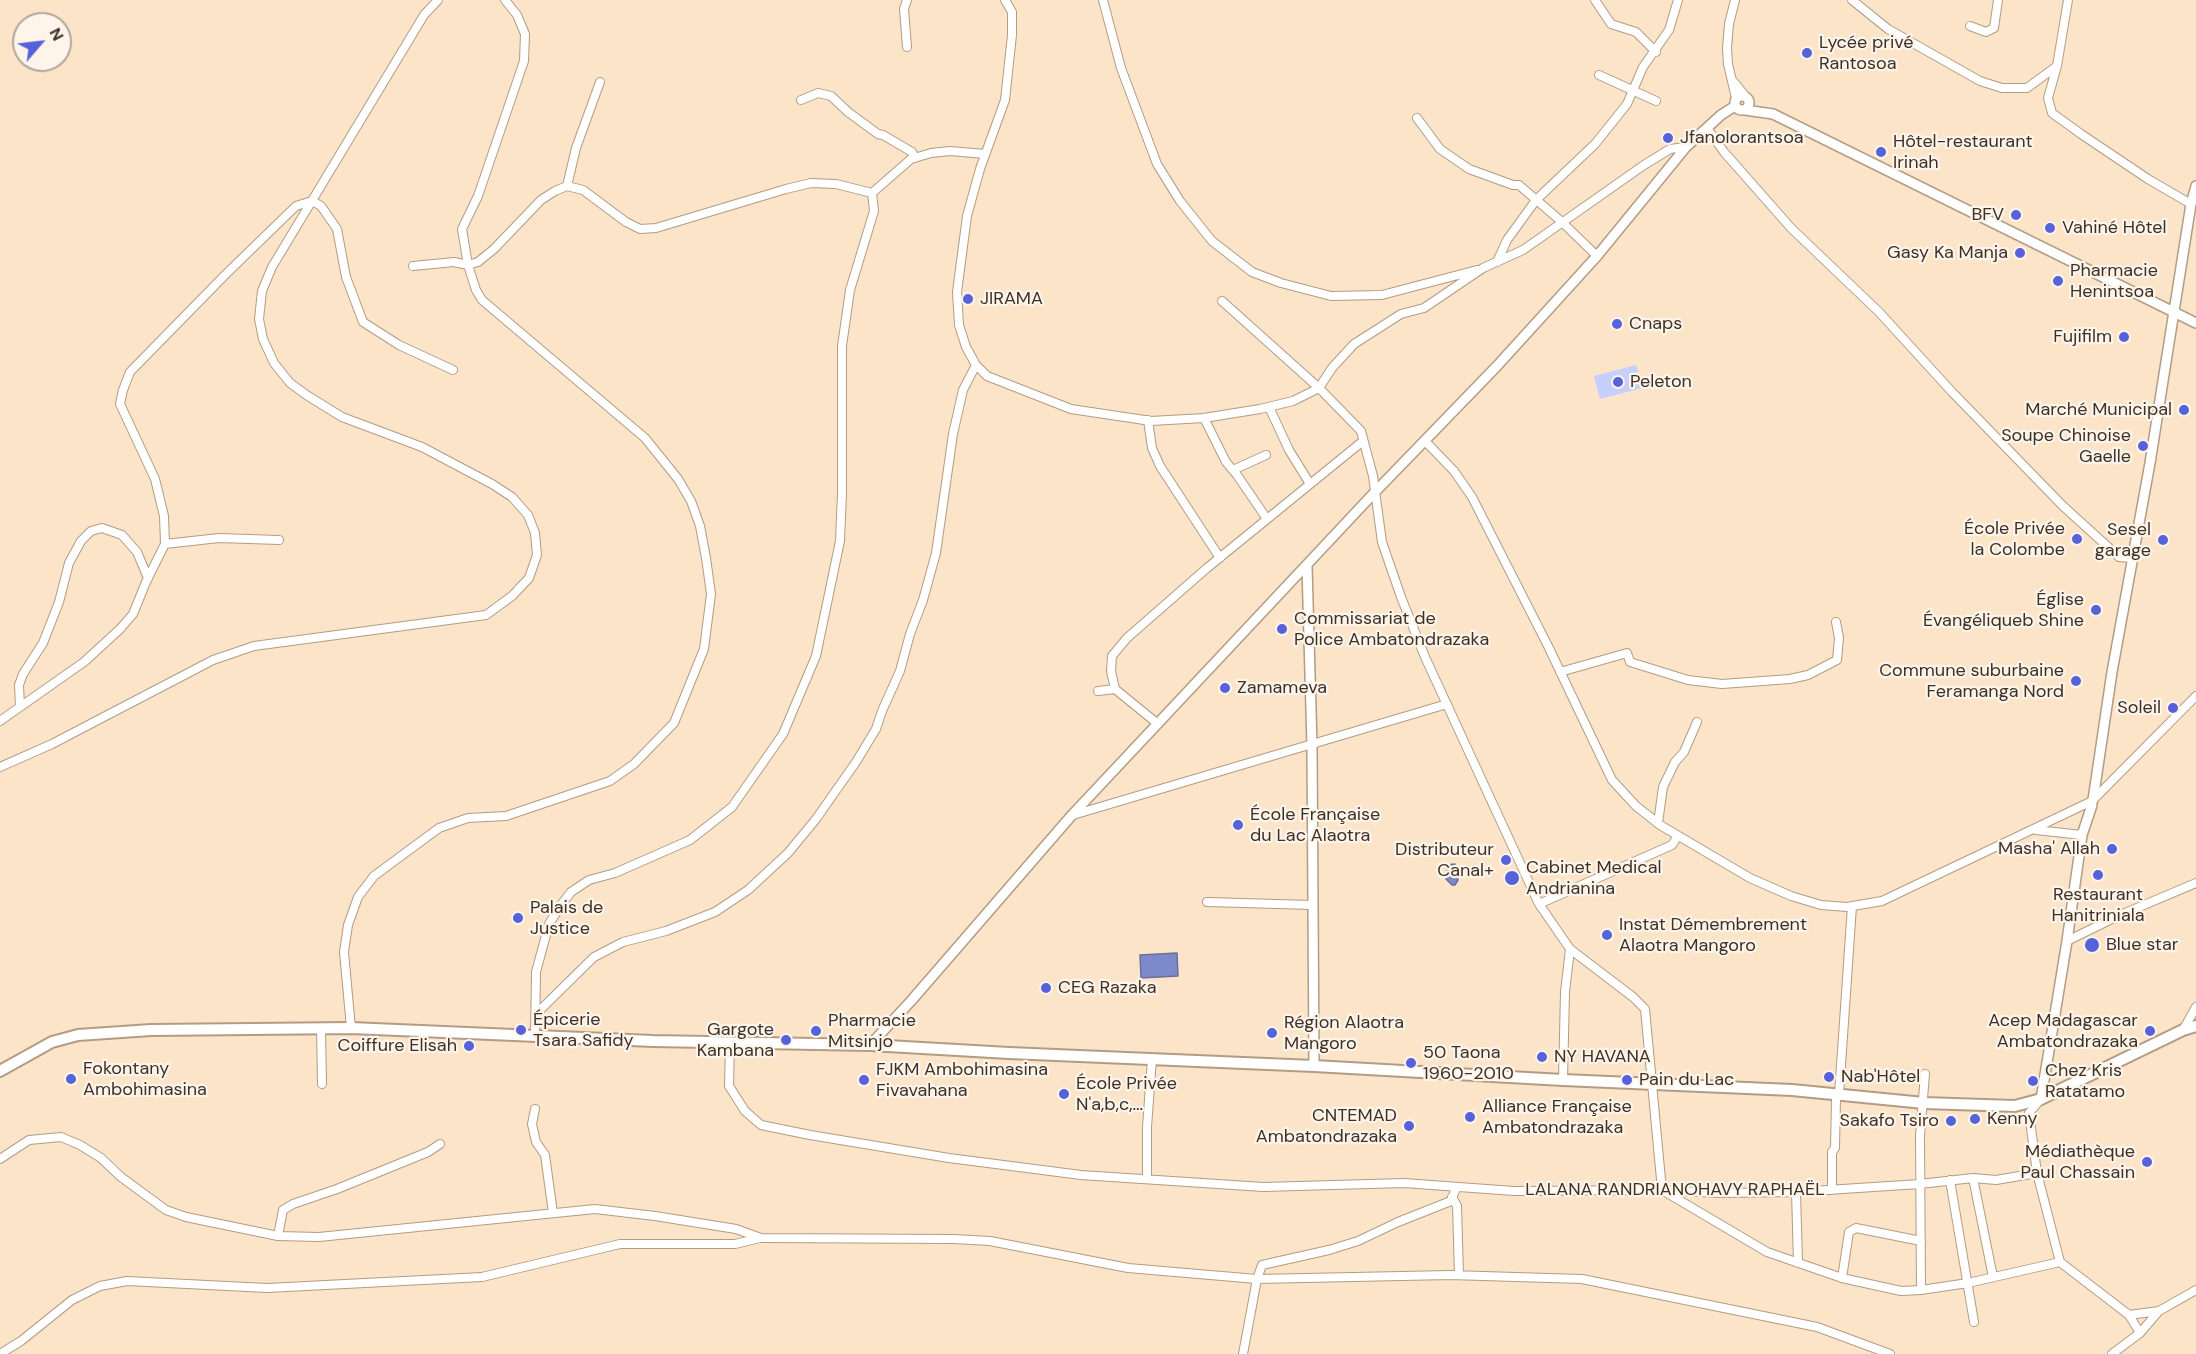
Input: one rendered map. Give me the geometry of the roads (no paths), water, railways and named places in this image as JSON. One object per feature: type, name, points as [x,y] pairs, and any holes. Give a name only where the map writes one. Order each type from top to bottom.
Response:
[{"type":"main road","points":[[0,1071],[52,1042],[75,1035],[151,1030],[351,1029],[870,1045],[1652,1084],[1839,1094],[1924,1103],[2015,1106],[2041,1099],[2183,1030],[2196,1026]]},
{"type":"street","points":[[0,768],[52,744],[213,660],[254,646],[486,615],[512,596],[529,578],[537,555],[535,533],[528,515],[512,497],[422,447],[342,417],[290,383],[274,363],[263,339],[260,319],[262,291],[272,267],[424,15],[438,0]]},
{"type":"street","points":[[351,1029],[345,943],[348,925],[358,897],[374,876],[439,828],[468,818],[506,816],[610,781],[628,769],[654,746],[674,723],[704,648],[711,594],[706,558],[700,526],[691,501],[678,479],[645,438],[482,300],[476,290],[468,265],[462,229],[478,196],[524,61],[525,34],[517,15],[505,0]]},
{"type":"street","points":[[907,0],[904,9],[907,47]]},
{"type":"street","points":[[1005,0],[1012,12],[1012,35],[1005,100],[967,216],[957,292],[959,325],[966,347],[976,365],[987,376],[1071,409],[1148,420],[1204,418],[1269,406],[1293,400],[1319,388],[1332,368],[1354,344],[1401,314],[1424,308],[1483,268]]},
{"type":"street","points":[[1103,0],[1121,68],[1157,164],[1180,201],[1212,241],[1252,272],[1281,283],[1331,296],[1382,295],[1483,268],[1523,250],[1644,165],[1670,150],[1686,147]]},
{"type":"street","points":[[1595,0],[1611,24],[1636,32],[1656,51]]},
{"type":"street","points":[[1497,262],[1507,240],[1536,200],[1595,144],[1627,104],[1643,67],[1669,30],[1678,0]]},
{"type":"street","points":[[1735,0],[1729,24],[1727,48],[1731,77],[1742,104],[1773,114],[2196,323]]},
{"type":"street","points":[[1852,0],[1888,29],[1980,81],[2002,88],[2027,88],[2057,66]]},
{"type":"street","points":[[1970,26],[1986,32],[1994,28],[1998,0]]},
{"type":"street","points":[[2068,0],[2057,66],[2048,98],[2052,113],[2148,179],[2191,204]]},
{"type":"street","points":[[1599,75],[1656,102]]},
{"type":"street","points":[[567,186],[576,148],[600,82]]},
{"type":"street","points":[[801,100],[818,93],[831,96],[878,135],[883,135],[912,152],[915,158]]},
{"type":"street","points":[[870,1045],[1072,815],[1597,256],[1686,147],[1721,115],[1742,104]]},
{"type":"street","points":[[1417,118],[1440,149],[1469,169],[1513,185],[1519,185],[1597,256]]},
{"type":"street","points":[[1707,128],[1724,152],[1791,228],[1880,312],[1952,392],[2063,506],[2119,557],[2133,558]]},
{"type":"street","points":[[872,193],[910,159],[950,151],[986,154]]},
{"type":"street","points":[[413,266],[454,262],[468,265],[478,262],[494,249],[541,200],[567,186],[583,190],[626,222],[640,229],[663,226],[811,183],[836,184],[872,193]]},
{"type":"street","points":[[2140,1333],[2129,1315],[2060,1262],[2037,1173],[2029,1113],[2041,1099],[2082,835],[2092,802],[2112,672],[2150,463],[2191,204],[2196,186]]},
{"type":"street","points":[[535,1035],[536,972],[549,924],[571,892],[589,880],[615,873],[690,840],[732,807],[783,734],[816,657],[840,541],[842,346],[850,290],[874,211],[872,193]]},
{"type":"street","points":[[0,721],[84,662],[133,614],[165,544],[164,516],[155,479],[120,404],[130,372],[296,206],[312,201],[321,206],[337,229],[346,277],[363,322],[399,345],[453,370]]},
{"type":"street","points":[[1222,301],[1319,388],[1360,430],[1373,476],[1382,543],[1401,597],[1447,704],[1539,904],[1570,949],[1633,997],[1645,1009],[1662,1190],[1767,1252],[1842,1278],[1901,1291],[1968,1283],[2060,1262]]},
{"type":"street","points":[[537,1013],[594,957],[623,942],[666,931],[715,912],[748,890],[796,844],[856,762],[876,729],[900,671],[910,634],[923,600],[936,553],[953,434],[963,390],[976,365]]},
{"type":"street","points":[[1269,406],[1289,450],[1310,484]]},
{"type":"street","points":[[1204,418],[1226,462],[1267,519]]},
{"type":"street","points":[[1148,420],[1152,448],[1160,466],[1220,558]]},
{"type":"street","points":[[1158,724],[1115,689],[1111,671],[1112,656],[1127,638],[1220,558],[1363,441]]},
{"type":"street","points":[[1425,441],[1454,471],[1472,497],[1612,780],[1636,806],[1678,836],[1750,878],[1791,896],[1821,905],[1852,906],[1882,901],[2092,802],[2196,696]]},
{"type":"street","points":[[1233,470],[1266,455]]},
{"type":"street","points":[[20,707],[19,685],[23,674],[43,643],[59,602],[69,563],[81,541],[91,531],[102,528],[122,535],[137,552],[148,578]]},
{"type":"street","points":[[165,544],[219,538],[279,540]]},
{"type":"street","points":[[1307,566],[1312,746],[1314,1066]]},
{"type":"street","points":[[1560,672],[1627,653],[1630,662],[1688,680],[1722,684],[1790,680],[1808,675],[1837,660],[1839,648],[1836,622]]},
{"type":"street","points":[[1098,691],[1115,689]]},
{"type":"street","points":[[1072,815],[1312,746],[1447,704]]},
{"type":"street","points":[[1658,823],[1663,787],[1675,762],[1684,752],[1697,722]]},
{"type":"street","points":[[2035,830],[2082,835]]},
{"type":"street","points":[[1539,904],[1672,845],[1678,836]]},
{"type":"street","points":[[2067,941],[2118,916],[2196,883]]},
{"type":"street","points":[[1207,902],[1312,905]]},
{"type":"street","points":[[1832,1190],[1832,1152],[1835,1148],[1836,1099],[1839,1094],[1852,906]]},
{"type":"street","points":[[1563,1080],[1565,992],[1570,949]]},
{"type":"street","points":[[2183,1030],[2196,1007]]},
{"type":"street","points":[[321,1029],[322,1084]]},
{"type":"street","name":"LALANA RANDRIANOHAVY RAPHAËL","points":[[730,1042],[729,1086],[745,1111],[761,1125],[950,1158],[1081,1175],[1263,1187],[1404,1183],[1514,1191],[1662,1190],[1720,1194],[1832,1190],[1973,1178],[1996,1180],[2037,1173]]},
{"type":"street","points":[[1147,1179],[1147,1127],[1152,1059]]},
{"type":"street","points":[[1921,1290],[1920,1136],[1925,1074]]},
{"type":"street","points":[[535,1109],[532,1124],[536,1142],[544,1155],[553,1212]]},
{"type":"street","points":[[0,1159],[29,1140],[61,1137],[101,1158],[121,1177],[166,1210],[186,1217],[278,1236],[320,1237],[595,1209],[736,1229],[761,1238]]},
{"type":"street","points":[[278,1236],[283,1210],[293,1204],[338,1189],[428,1152],[440,1144]]},
{"type":"street","points":[[1973,1178],[1993,1277]]},
{"type":"street","points":[[1950,1180],[1974,1322]]},
{"type":"street","points":[[1243,1354],[1257,1279],[1262,1265],[1329,1251],[1358,1241],[1451,1201],[1456,1188]]},
{"type":"street","points":[[1796,1192],[1798,1263]]},
{"type":"street","points":[[1452,1197],[1457,1206],[1459,1275]]},
{"type":"street","points":[[1842,1278],[1849,1232],[1856,1228],[1921,1241]]},
{"type":"street","points":[[0,1354],[21,1341],[72,1300],[100,1287],[127,1281],[267,1288],[482,1277],[620,1244],[735,1244],[761,1238],[990,1241],[1128,1268],[1257,1279],[1459,1275],[1582,1279],[1817,1328],[1890,1354]]},
{"type":"street","points":[[2112,1354],[2140,1333],[2159,1311],[2196,1290]]},
{"type":"street","points":[[2129,1315],[2159,1311]]},
{"type":"place","name":"Lycée privé Rantosoa","points":[[1807,53]]},
{"type":"place","name":"Jfanolorantsoa","points":[[1668,138]]},
{"type":"place","name":"Hôtel-restaurant Irinah","points":[[1881,152]]},
{"type":"place","name":"BFV","points":[[2016,215]]},
{"type":"place","name":"Vahiné Hôtel","points":[[2050,228]]},
{"type":"place","name":"Gasy Ka Manja","points":[[2020,253]]},
{"type":"place","name":"Pharmacie Henintsoa","points":[[2058,281]]},
{"type":"place","name":"JIRAMA","points":[[968,299]]},
{"type":"place","name":"Cnaps","points":[[1617,324]]},
{"type":"place","name":"Fujifilm","points":[[2124,337]]},
{"type":"place","name":"Peleton","points":[[1618,382]]},
{"type":"place","name":"Marché Municipal","points":[[2184,410]]},
{"type":"place","name":"Soupe Chinoise Gaelle","points":[[2143,446]]},
{"type":"place","name":"École Privée la Colombe","points":[[2077,539]]},
{"type":"place","name":"Sesel garage","points":[[2163,540]]},
{"type":"place","name":"Église Évangéliqueb Shine","points":[[2096,610]]},
{"type":"place","name":"Commissariat de Police Ambatondrazaka","points":[[1282,629]]},
{"type":"place","name":"Commune suburbaine Feramanga Nord","points":[[2076,681]]},
{"type":"place","name":"Zamameva","points":[[1225,688]]},
{"type":"place","name":"Soleil","points":[[2173,708]]},
{"type":"place","name":"École Française du Lac Alaotra","points":[[1238,825]]},
{"type":"place","name":"Masha' Allah","points":[[2112,849]]},
{"type":"place","name":"Distributeur Canal+","points":[[1506,860]]},
{"type":"place","name":"Restaurant Hanitriniala","points":[[2098,875]]},
{"type":"place","name":"Cabinet Medical Andrianina","points":[[1512,878]]},
{"type":"place","name":"Palais de Justice","points":[[518,918]]},
{"type":"place","name":"Instat Démembrement Alaotra Mangoro","points":[[1607,935]]},
{"type":"place","name":"Blue star","points":[[2092,945]]},
{"type":"place","name":"CEG Razaka","points":[[1046,988]]},
{"type":"place","name":"Épicerie Tsara Safidy","points":[[521,1030]]},
{"type":"place","name":"Pharmacie Mitsinjo","points":[[816,1031]]},
{"type":"place","name":"Acep Madagascar Ambatondrazaka","points":[[2150,1031]]},
{"type":"place","name":"Région Alaotra Mangoro","points":[[1272,1033]]},
{"type":"place","name":"Gargote Kambana","points":[[786,1040]]},
{"type":"place","name":"Coiffure Elisah","points":[[469,1046]]},
{"type":"place","name":"NY HAVANA","points":[[1542,1057]]},
{"type":"place","name":"50 Taona 1960-2010","points":[[1411,1063]]},
{"type":"place","name":"Nab'Hôtel","points":[[1829,1077]]},
{"type":"place","name":"Fokontany Ambohimasina","points":[[71,1079]]},
{"type":"place","name":"FJKM Ambohimasina Fivavahana","points":[[864,1080]]},
{"type":"place","name":"Pain du Lac","points":[[1627,1080]]},
{"type":"place","name":"Chez Kris Ratatamo","points":[[2033,1081]]},
{"type":"place","name":"École Privée N'a,b,c,...","points":[[1064,1094]]},
{"type":"place","name":"Alliance Française Ambatondrazaka","points":[[1470,1117]]},
{"type":"place","name":"Kenny","points":[[1975,1119]]},
{"type":"place","name":"Sakafo Tsiro","points":[[1951,1121]]},
{"type":"place","name":"CNTEMAD Ambatondrazaka","points":[[1409,1126]]},
{"type":"place","name":"Médiathèque Paul Chassain","points":[[2147,1162]]}]
